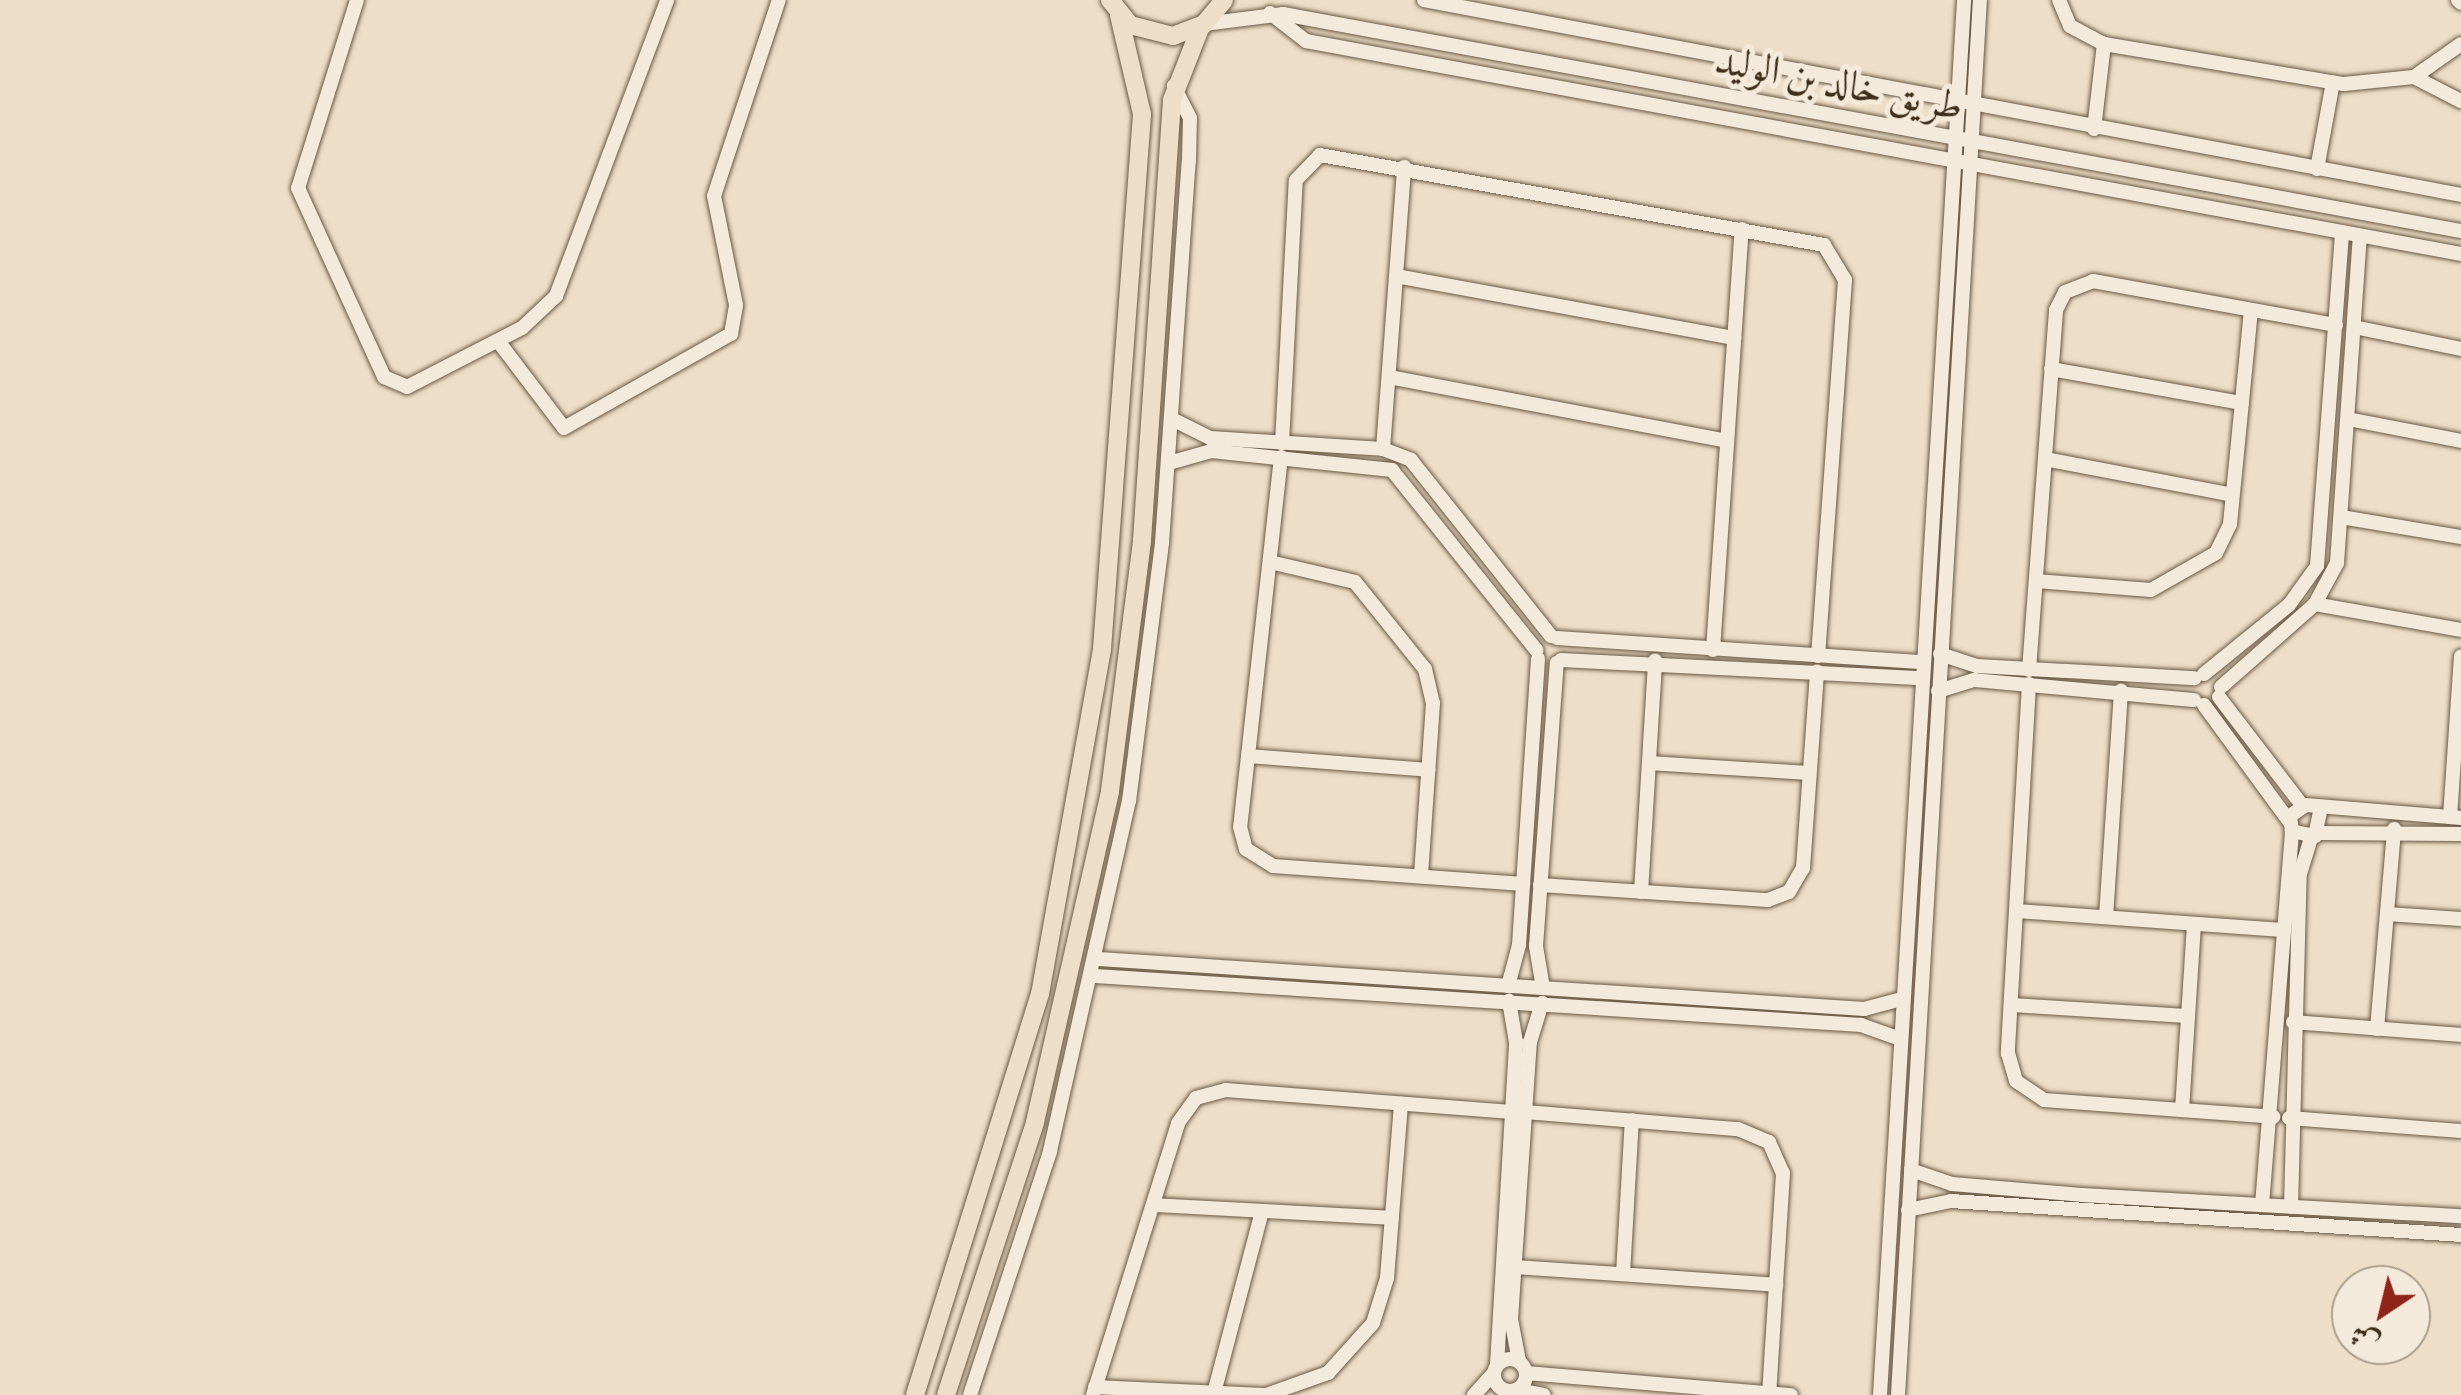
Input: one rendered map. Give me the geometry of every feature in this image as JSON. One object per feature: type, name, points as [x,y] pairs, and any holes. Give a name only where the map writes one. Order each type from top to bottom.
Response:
[{"type":"main road","points":[[946,1395],[1022,1171],[1080,944],[1131,650],[1174,86],[1203,25],[1224,0]]},
{"type":"main road","points":[[1114,7],[1158,36],[1203,25]]},
{"type":"main road","points":[[915,1395],[994,1162],[1048,957],[1104,635],[1142,114],[1114,7]]},
{"type":"main road","points":[[1007,1115],[1035,1122]]},
{"type":"main road","points":[[994,1162],[1010,1158],[1022,1171]]},
{"type":"street","points":[[357,0],[300,164],[302,201],[388,382],[412,386],[535,319],[572,269],[667,0]]},
{"type":"street","points":[[498,342],[564,428],[730,334],[736,305],[714,196],[778,0]]},
{"type":"street","name":"طريق خالد بن الوليد","points":[[1424,0],[2461,195]]},
{"type":"street","points":[[1863,1395],[1880,1391],[1954,159],[1962,140],[1964,0]]},
{"type":"street","points":[[1964,104],[1980,0]]},
{"type":"street","points":[[2059,0],[2070,26],[2104,44],[2332,82],[2414,77],[2461,101]]},
{"type":"street","points":[[1270,13],[1306,41],[2461,254]]},
{"type":"street","name":"طريق خالد بن الوليد","points":[[1203,25],[1270,13],[2461,232]]},
{"type":"street","points":[[2094,129],[2104,44]]},
{"type":"street","points":[[2414,77],[2461,44]]},
{"type":"street","points":[[2317,169],[2332,82]]},
{"type":"street","points":[[970,1395],[1095,976],[1145,692],[1169,463],[1190,124],[1174,86]]},
{"type":"street","points":[[1898,1395],[1971,162],[1962,140]]},
{"type":"street","points":[[1523,884],[1254,857],[1240,827],[1282,450],[1298,172],[1330,154],[1824,244],[1845,271],[1803,868],[1789,892],[1768,900],[1540,885]]},
{"type":"street","points":[[1383,449],[1404,167]]},
{"type":"street","points":[[1713,650],[1742,229]]},
{"type":"street","points":[[1938,691],[1967,680],[2029,676],[2200,676],[2289,605],[2318,566],[2342,232]]},
{"type":"street","points":[[1940,654],[2029,676],[2199,702],[2220,692],[2315,604],[2337,563],[2360,236]]},
{"type":"street","points":[[1396,276],[1734,338]]},
{"type":"street","points":[[2336,325],[2083,282],[2059,300],[2029,676],[2008,1062],[2033,1096],[2461,1131]]},
{"type":"street","points":[[2036,581],[2168,585],[2216,553],[2233,495],[2251,310]]},
{"type":"street","points":[[2354,327],[2461,349]]},
{"type":"street","points":[[2051,368],[2242,403]]},
{"type":"street","points":[[1389,377],[1727,441]]},
{"type":"street","points":[[2348,418],[2461,441]]},
{"type":"street","points":[[1172,419],[1210,438],[1400,474],[1537,654],[1559,661],[1817,664],[1923,670]]},
{"type":"street","points":[[1169,463],[1211,451],[1383,449],[1426,474],[1554,637],[1559,661],[1540,885],[1542,996],[1518,1112],[1496,1369],[1474,1395]]},
{"type":"street","points":[[2045,459],[2233,495]]},
{"type":"street","points":[[1933,499],[1950,500]]},
{"type":"street","points":[[2341,518],[2461,537]]},
{"type":"street","points":[[1270,562],[1355,582],[1425,668],[1428,770],[1420,876]]},
{"type":"street","points":[[2315,604],[2461,630]]},
{"type":"street","points":[[1510,1392],[1523,1367],[1515,1267],[1518,1112],[1509,993],[1523,884],[1537,654],[1554,637],[1713,650],[1817,664]]},
{"type":"street","points":[[2200,676],[2220,692],[2302,805],[2320,812],[2456,818],[2461,656]]},
{"type":"street","points":[[1641,892],[1655,660]]},
{"type":"street","points":[[2200,676],[2199,702],[2290,826],[2315,835],[2394,829],[2461,834]]},
{"type":"street","points":[[2106,918],[2121,690]]},
{"type":"street","points":[[1248,756],[1428,770]]},
{"type":"street","points":[[1648,763],[1809,774]]},
{"type":"street","points":[[2292,1207],[2281,1117],[2282,930],[2290,826],[2302,805]]},
{"type":"street","points":[[2262,1205],[2281,1117],[2293,1022],[2300,874],[2320,812]]},
{"type":"street","points":[[2378,1029],[2394,829]]},
{"type":"street","points":[[1909,894],[1926,895]]},
{"type":"street","points":[[2016,911],[2282,930]]},
{"type":"street","points":[[2387,914],[2461,920]]},
{"type":"street","points":[[2182,1110],[2194,924]]},
{"type":"street","points":[[1099,959],[1542,996],[1821,1014],[1872,1009],[1902,999]]},
{"type":"street","points":[[1095,976],[1509,993]]},
{"type":"street","points":[[2011,1005],[2188,1016]]},
{"type":"street","points":[[1821,1014],[1900,1039]]},
{"type":"street","points":[[2293,1022],[2461,1035]]},
{"type":"street","points":[[1401,1104],[1381,1303],[1360,1342],[1328,1373],[1265,1395],[1094,1391],[1182,1113],[1206,1093],[1401,1104],[1518,1112],[1750,1131],[1769,1142],[1783,1173],[1769,1394]]},
{"type":"street","points":[[1623,1274],[1632,1120]]},
{"type":"street","points":[[1894,1151],[1912,1152]]},
{"type":"street","points":[[1911,1170],[1952,1184],[2082,1203],[2461,1235]]},
{"type":"street","points":[[1908,1210],[1950,1201],[2262,1205],[2461,1216]]},
{"type":"street","points":[[1154,1205],[1392,1218]]},
{"type":"street","points":[[1214,1393],[1262,1210]]},
{"type":"street","points":[[1515,1267],[1776,1285]]},
{"type":"street","points":[[1496,1369],[1523,1367],[1790,1395]]},
{"type":"street","points":[[1496,1369],[1510,1392]]},
{"type":"street","points":[[1510,1392],[1544,1395]]}]
